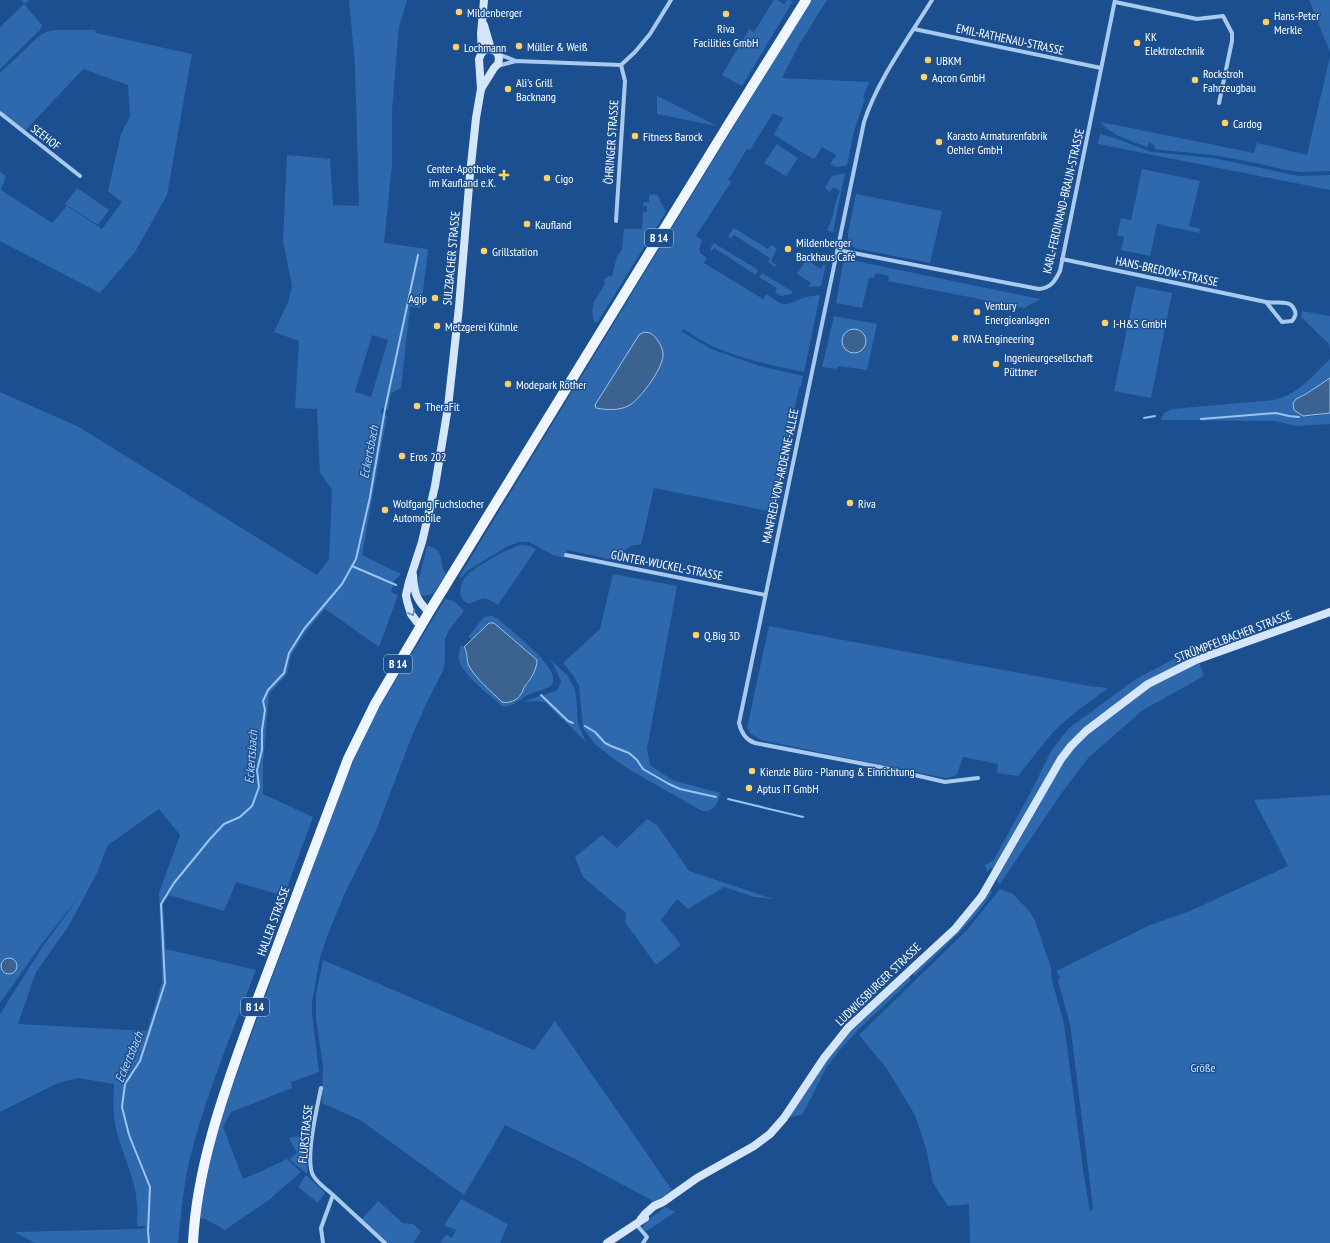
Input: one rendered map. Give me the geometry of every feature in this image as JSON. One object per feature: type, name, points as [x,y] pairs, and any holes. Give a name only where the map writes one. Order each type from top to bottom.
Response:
[{"type":"main road","name":"B 14","points":[[422,624],[806,0]]},
{"type":"main road","name":"HALLER STRASSE","points":[[192,1243],[194,1220],[204,1167],[218,1112],[249,1022],[348,759],[375,704],[422,624]]},
{"type":"street","name":"SULZBACHER STRASSE","points":[[422,624],[415,620],[411,614],[407,601],[407,590],[422,542],[435,486],[448,407],[460,295],[470,174],[476,118],[482,89],[479,56],[482,52],[481,34],[484,0]]},
{"type":"street","points":[[480,64],[487,69],[516,61],[621,65],[635,52],[650,34],[671,0]]},
{"type":"street","name":"MANFRED-VON-ARDENNE-ALLEE","points":[[932,0],[870,103],[859,143],[838,250],[739,719],[741,731],[748,739],[755,743],[945,782],[978,778]]},
{"type":"street","points":[[1115,1],[1197,19],[1223,16],[1232,33],[1232,42],[1219,103]]},
{"type":"street","name":"KARL-FERDINAND-BRAUN-STRASSE","points":[[838,250],[1038,289],[1049,287],[1055,281],[1060,271],[1115,1]]},
{"type":"street","name":"SULZBACHER STRASSE","points":[[482,89],[499,61],[486,33],[483,17]]},
{"type":"street","name":"EMIL-RATHENAU-STRASSE","points":[[914,29],[1101,68]]},
{"type":"street","points":[[482,52],[487,49],[495,51],[516,61]]},
{"type":"street","name":"ÖHRINGER STRASSE","points":[[616,221],[626,81],[621,65]]},
{"type":"street","name":"SEEHOF","points":[[0,113],[80,176]]},
{"type":"street","name":"HANS-BREDOW-STRASSE","points":[[1062,258],[1266,302],[1290,304],[1295,312],[1294,318],[1292,321],[1282,322],[1266,302]]},
{"type":"street","name":"GÜNTER-WUCKEL-STRASSE","points":[[566,555],[765,595]]},
{"type":"street","points":[[413,569],[416,595],[428,612]]},
{"type":"street","name":"STRÜMPFELBACHER STRASSE","points":[[1071,746],[1086,731],[1148,684],[1196,660],[1330,612]]},
{"type":"street","name":"LUDWIGSBURGER STRASSE","points":[[607,1243],[657,1210],[663,1202],[697,1178],[754,1146],[770,1134],[784,1118],[824,1058],[848,1028],[955,929],[982,896],[1061,759],[1071,746]]},
{"type":"street","name":"FLURSTRASSE","points":[[321,1088],[314,1126],[311,1166],[312,1173],[315,1178],[385,1243]]},
{"type":"street","points":[[323,1243],[321,1228],[333,1195]]},
{"type":"street","points":[[638,1222],[646,1237],[643,1243]]},
{"type":"green space","points":[[21,0],[30,0],[24,4]]},
{"type":"green space","points":[[349,0],[407,0],[399,27],[392,111],[392,164],[384,243],[428,249],[421,308],[410,307],[401,388],[391,393],[388,410],[382,408],[381,413],[387,416],[362,555],[401,574],[394,581],[391,592],[398,595],[379,647],[325,609],[304,634],[291,656],[287,674],[269,694],[263,763],[263,794],[313,817],[284,896],[236,882],[224,911],[169,895],[163,904],[166,949],[256,970],[220,1065],[195,1137],[185,1182],[178,1243],[35,1243],[14,1232],[137,1229],[145,1228],[145,1226],[137,1226],[137,1208],[134,1184],[120,1144],[115,1124],[113,1104],[114,1084],[78,1078],[58,1083],[0,1112],[0,1014],[43,946],[82,893],[41,945],[0,1003],[0,392],[79,427],[317,575],[329,559],[332,490],[320,472],[317,409],[295,408],[299,341],[274,332],[288,302],[292,286],[283,241],[287,155],[330,159],[333,205],[359,206],[355,66]],"holes":[[[372,335],[388,340],[371,397],[355,392]],[[159,809],[180,835],[159,893],[162,982],[147,1031],[18,1024],[36,972],[68,927],[97,873],[108,845]]]},
{"type":"green space","points":[[774,0],[784,4],[787,0],[793,1],[742,86],[722,75],[749,29],[754,32]]},
{"type":"green space","points":[[811,0],[827,0],[800,43],[782,78],[869,82],[854,131],[847,165],[836,167],[830,164],[836,155],[822,147],[813,159],[776,136],[774,134],[783,118],[773,113],[750,150],[747,149],[728,180],[731,182],[696,236],[702,240],[699,249],[700,253],[707,258],[704,263],[763,299],[766,294],[784,304],[791,303],[805,297],[820,295],[804,372],[769,365],[734,355],[712,346],[683,329],[681,331],[711,349],[760,366],[803,376],[801,386],[799,388],[773,512],[654,488],[641,545],[633,545],[627,548],[618,561],[567,550],[565,558],[553,555],[529,542],[519,542],[508,546],[467,571],[461,578],[459,577]],"holes":[[[644,332],[615,410],[597,408],[595,405],[639,335]]]},
{"type":"green space","points":[[1309,0],[1330,0],[1330,52]]},
{"type":"green space","points":[[24,4],[42,25],[40,30],[0,69],[0,27]]},
{"type":"green space","points":[[54,30],[95,30],[96,33],[192,54],[167,195],[135,252],[100,293],[0,241],[0,172],[6,176],[1,190],[52,223],[67,206],[102,229],[122,202],[108,191],[121,134],[130,116],[128,85],[83,69],[25,131],[0,111],[0,73],[39,36]]},
{"type":"green space","points":[[1330,57],[1330,171],[1301,172],[1213,155],[1155,149],[1155,146],[1149,142],[1147,147],[1115,134],[1101,122],[1254,153],[1257,143],[1307,155]]},
{"type":"green space","points":[[657,96],[717,126],[657,114]]},
{"type":"green space","points":[[1100,134],[1115,138],[1151,152],[1213,158],[1299,176],[1330,175],[1330,190],[1098,144]]},
{"type":"green space","points":[[777,144],[798,158],[786,176],[764,163]]},
{"type":"green space","points":[[1142,169],[1200,181],[1189,226],[1200,229],[1199,233],[1157,224],[1150,256],[1121,250],[1124,237],[1117,235],[1121,218],[1131,220]]},
{"type":"green space","points":[[845,173],[833,232],[828,231],[827,229],[830,225],[836,200],[840,191],[833,187],[830,192],[825,188],[832,176]]},
{"type":"green space","points":[[77,188],[109,210],[98,225],[65,204]]},
{"type":"green space","points":[[653,194],[658,196],[666,212],[597,323],[594,322],[592,309],[593,305],[605,283],[604,280],[609,276],[612,276],[617,256],[622,250],[624,229],[642,229],[643,212],[647,212],[647,206],[643,206],[644,202],[649,202],[649,195]]},
{"type":"green space","points":[[856,194],[942,211],[930,263],[854,248],[848,239],[848,234]]},
{"type":"green space","points":[[734,228],[768,249],[771,245],[777,248],[771,261],[776,265],[775,267],[768,262],[770,258],[734,235],[731,239],[728,236]]},
{"type":"green space","points":[[714,243],[758,270],[756,275],[714,248],[711,252],[710,249]]},
{"type":"green space","points":[[806,254],[808,255],[805,259],[821,269],[823,265],[826,265],[821,286],[808,287],[811,283],[797,274],[805,262],[802,260]]},
{"type":"green space","points":[[851,260],[1040,299],[1024,308],[888,281],[889,276],[876,273],[874,278],[869,278],[862,308],[836,303],[843,263]]},
{"type":"green space","points":[[762,273],[793,292],[791,294],[781,296],[775,292],[777,288],[759,277]]},
{"type":"green space","points":[[1136,286],[1172,293],[1151,398],[1114,391]]},
{"type":"green space","points":[[1302,311],[1330,316],[1330,351],[1329,344],[1301,317]]},
{"type":"green space","points":[[834,316],[877,324],[867,370],[838,366],[837,369],[822,367]]},
{"type":"green space","points":[[1330,359],[1330,378],[1296,399],[1293,406],[1299,414],[1304,416],[1330,413],[1330,424],[1296,426],[1275,421],[1161,420],[1164,413],[1172,409],[1274,400],[1283,397],[1305,384]]},
{"type":"green space","points":[[521,545],[530,546],[536,549],[498,605],[483,598],[469,604],[463,600],[460,593],[461,586],[467,575],[477,567],[509,549]]},
{"type":"green space","points":[[427,546],[433,547],[437,550],[441,557],[442,566],[446,574],[433,594],[423,596],[417,588]]},
{"type":"green space","points":[[613,574],[677,586],[647,749],[650,765],[672,780],[720,793],[717,804],[710,810],[702,811],[630,770],[595,744],[583,728],[579,686],[573,675],[563,663],[600,629]]},
{"type":"green space","points":[[445,599],[454,601],[464,611],[449,630],[445,639],[445,661],[443,671],[412,736],[375,833],[345,893],[320,957],[312,1002],[319,1072],[291,1082],[292,1088],[231,1112],[223,1127],[243,1179],[287,1159],[301,1172],[269,1200],[225,1230],[205,1219],[198,1218],[207,1164],[216,1131],[342,787],[370,723]]},
{"type":"green space","points":[[488,616],[498,619],[541,658],[553,675],[553,682],[550,686],[528,695],[510,706],[502,706],[466,673],[459,661],[461,645],[466,650],[467,659],[470,666],[502,702],[521,695],[524,687],[530,682],[485,626],[473,640],[468,637],[484,617]]},
{"type":"green space","points":[[769,626],[1089,686],[1108,688],[1072,715],[1053,732],[1018,776],[997,773],[998,764],[963,757],[957,774],[952,777],[945,778],[761,740],[751,734],[747,728]]},
{"type":"green space","points":[[1197,647],[1200,655],[1153,678],[1077,735],[995,869],[991,868],[987,872],[985,865],[993,861],[1033,788],[1051,751],[1069,728],[1136,679]]},
{"type":"green space","points":[[551,660],[567,675],[574,687],[578,724],[586,742],[546,703],[537,701],[522,702],[558,690],[561,681]]},
{"type":"green space","points":[[1199,662],[1204,676],[1143,710],[1089,757],[1061,794],[1000,884],[998,883],[997,878],[1067,756],[1075,747],[1096,726],[1145,690],[1170,675]]},
{"type":"green space","name":"Größe","points":[[1330,795],[1330,1243],[970,1243],[969,1204],[948,1206],[933,1183],[927,1152],[915,1115],[887,1069],[859,1035],[967,930],[1000,889],[1013,894],[1030,912],[1035,921],[1051,968],[1052,981],[1064,1023],[1090,1212],[1093,1208],[1070,1024],[1058,981],[1060,977],[1056,971],[1148,926],[1190,911],[1288,866],[1254,800]]},
{"type":"green space","points":[[647,819],[657,825],[689,871],[773,899],[754,897],[724,887],[688,909],[677,899],[661,920],[681,945],[656,965],[625,922],[626,913],[583,877],[575,857],[602,835],[617,848]]},
{"type":"green space","points":[[990,890],[992,892],[976,915],[915,976],[912,973]]},
{"type":"green space","points":[[323,960],[534,1050],[555,1021],[672,1190],[655,1202],[573,1158],[505,1125],[464,1195],[360,1120],[322,1103],[323,1066],[316,1018],[316,994]]},
{"type":"green space","points":[[908,975],[911,980],[857,1031],[826,1068],[803,1114],[789,1118],[811,1079],[840,1040]]},
{"type":"green space","points":[[306,1135],[310,1138],[304,1140],[304,1147],[308,1147],[307,1174],[289,1159],[297,1153],[289,1138]]},
{"type":"green space","points":[[306,1175],[325,1193],[318,1203],[298,1187]]},
{"type":"green space","points":[[461,1199],[508,1224],[500,1243],[440,1243],[447,1235],[452,1238],[456,1230],[444,1225]]},
{"type":"green space","points":[[378,1201],[403,1223],[413,1224],[421,1231],[413,1243],[388,1243],[362,1219]]},
{"type":"green space","points":[[665,1207],[675,1212],[647,1231],[643,1229],[648,1220]]},
{"type":"shaded area","points":[[854,329],[859,330],[865,336],[865,346],[859,352],[854,353],[849,352],[843,346],[842,341],[843,336],[849,330]]},
{"type":"shaded area","points":[[644,332],[650,333],[657,339],[663,351],[660,366],[651,382],[640,396],[630,405],[613,410],[596,408],[595,405],[639,335]]},
{"type":"shaded area","points":[[1330,378],[1330,413],[1303,416],[1294,410],[1293,403],[1296,399]]},
{"type":"shaded area","points":[[489,623],[494,623],[537,660],[533,674],[524,687],[522,693],[518,698],[510,702],[502,702],[480,680],[468,664],[464,647]]},
{"type":"shaded area","points":[[9,958],[15,960],[17,966],[15,972],[9,974],[3,972],[1,966],[3,960]]},
{"type":"waterway","name":"Eckertsbach","points":[[149,1243],[148,1231],[150,1187],[129,1135],[122,1107],[125,1084],[140,1061],[165,983],[161,904],[174,883],[210,839],[224,824],[240,817],[252,806],[259,787],[257,770],[262,750],[262,730],[265,710],[263,701],[268,690],[284,673],[289,653],[304,629],[342,584],[356,559],[370,497],[385,409],[418,255]]},
{"type":"waterway","points":[[1201,419],[1276,413],[1299,417]]},
{"type":"waterway","points":[[1144,418],[1155,416]]},
{"type":"waterway","points":[[352,566],[396,585]]},
{"type":"waterway","points":[[541,695],[568,721],[573,723]]},
{"type":"waterway","points":[[585,726],[595,732],[605,743],[629,753],[637,760],[643,769],[669,784],[680,789],[716,797]]},
{"type":"waterway","points":[[728,799],[803,817]]},
{"type":"place","name":"Mildenberger","points":[[459,12]]},
{"type":"place","name":"Riva Facilities GmbH","points":[[726,14]]},
{"type":"place","name":"Hans-Peter Merkle","points":[[1266,22]]},
{"type":"place","name":"KK Elektrotechnik","points":[[1137,43]]},
{"type":"place","name":"Müller & Weiß","points":[[519,46]]},
{"type":"place","name":"Lochmann","points":[[456,47]]},
{"type":"place","name":"UBKM","points":[[928,60]]},
{"type":"place","name":"Aqcon GmbH","points":[[924,77]]},
{"type":"place","name":"Rockstroh Fahrzeugbau","points":[[1195,80]]},
{"type":"place","name":"Ali's Grill Backnang","points":[[508,89]]},
{"type":"place","name":"Cardog","points":[[1225,123]]},
{"type":"place","name":"Fitness Barock","points":[[635,136]]},
{"type":"place","name":"Karasto Armaturenfabrik Oehler GmbH","points":[[939,142]]},
{"type":"place","name":"Center-Apotheke im Kaufland e.K.","points":[[504,175]]},
{"type":"place","name":"Cigo","points":[[547,178]]},
{"type":"place","name":"Kaufland","points":[[527,224]]},
{"type":"place","name":"Mildenberger Backhaus Café","points":[[788,249]]},
{"type":"place","name":"Grillstation","points":[[484,251]]},
{"type":"place","name":"Agip","points":[[435,298]]},
{"type":"place","name":"Ventury Energieanlagen","points":[[977,312]]},
{"type":"place","name":"I-H&S GmbH","points":[[1105,323]]},
{"type":"place","name":"Metzgerei Kühnle","points":[[437,326]]},
{"type":"place","name":"RIVA Engineering","points":[[955,338]]},
{"type":"place","name":"Ingenieurgesellschaft Püttmer","points":[[996,364]]},
{"type":"place","name":"Modepark Röther","points":[[508,384]]},
{"type":"place","name":"TheraFit","points":[[417,406]]},
{"type":"place","name":"Eros 202","points":[[402,456]]},
{"type":"place","name":"Riva","points":[[850,503]]},
{"type":"place","name":"Wolfgang Fuchslocher Automobile","points":[[385,510]]},
{"type":"place","name":"Q.Big 3D","points":[[696,635]]},
{"type":"place","name":"Kienzle Büro - Planung & Einrichtung","points":[[752,771]]},
{"type":"place","name":"Aptus IT GmbH","points":[[749,788]]}]
